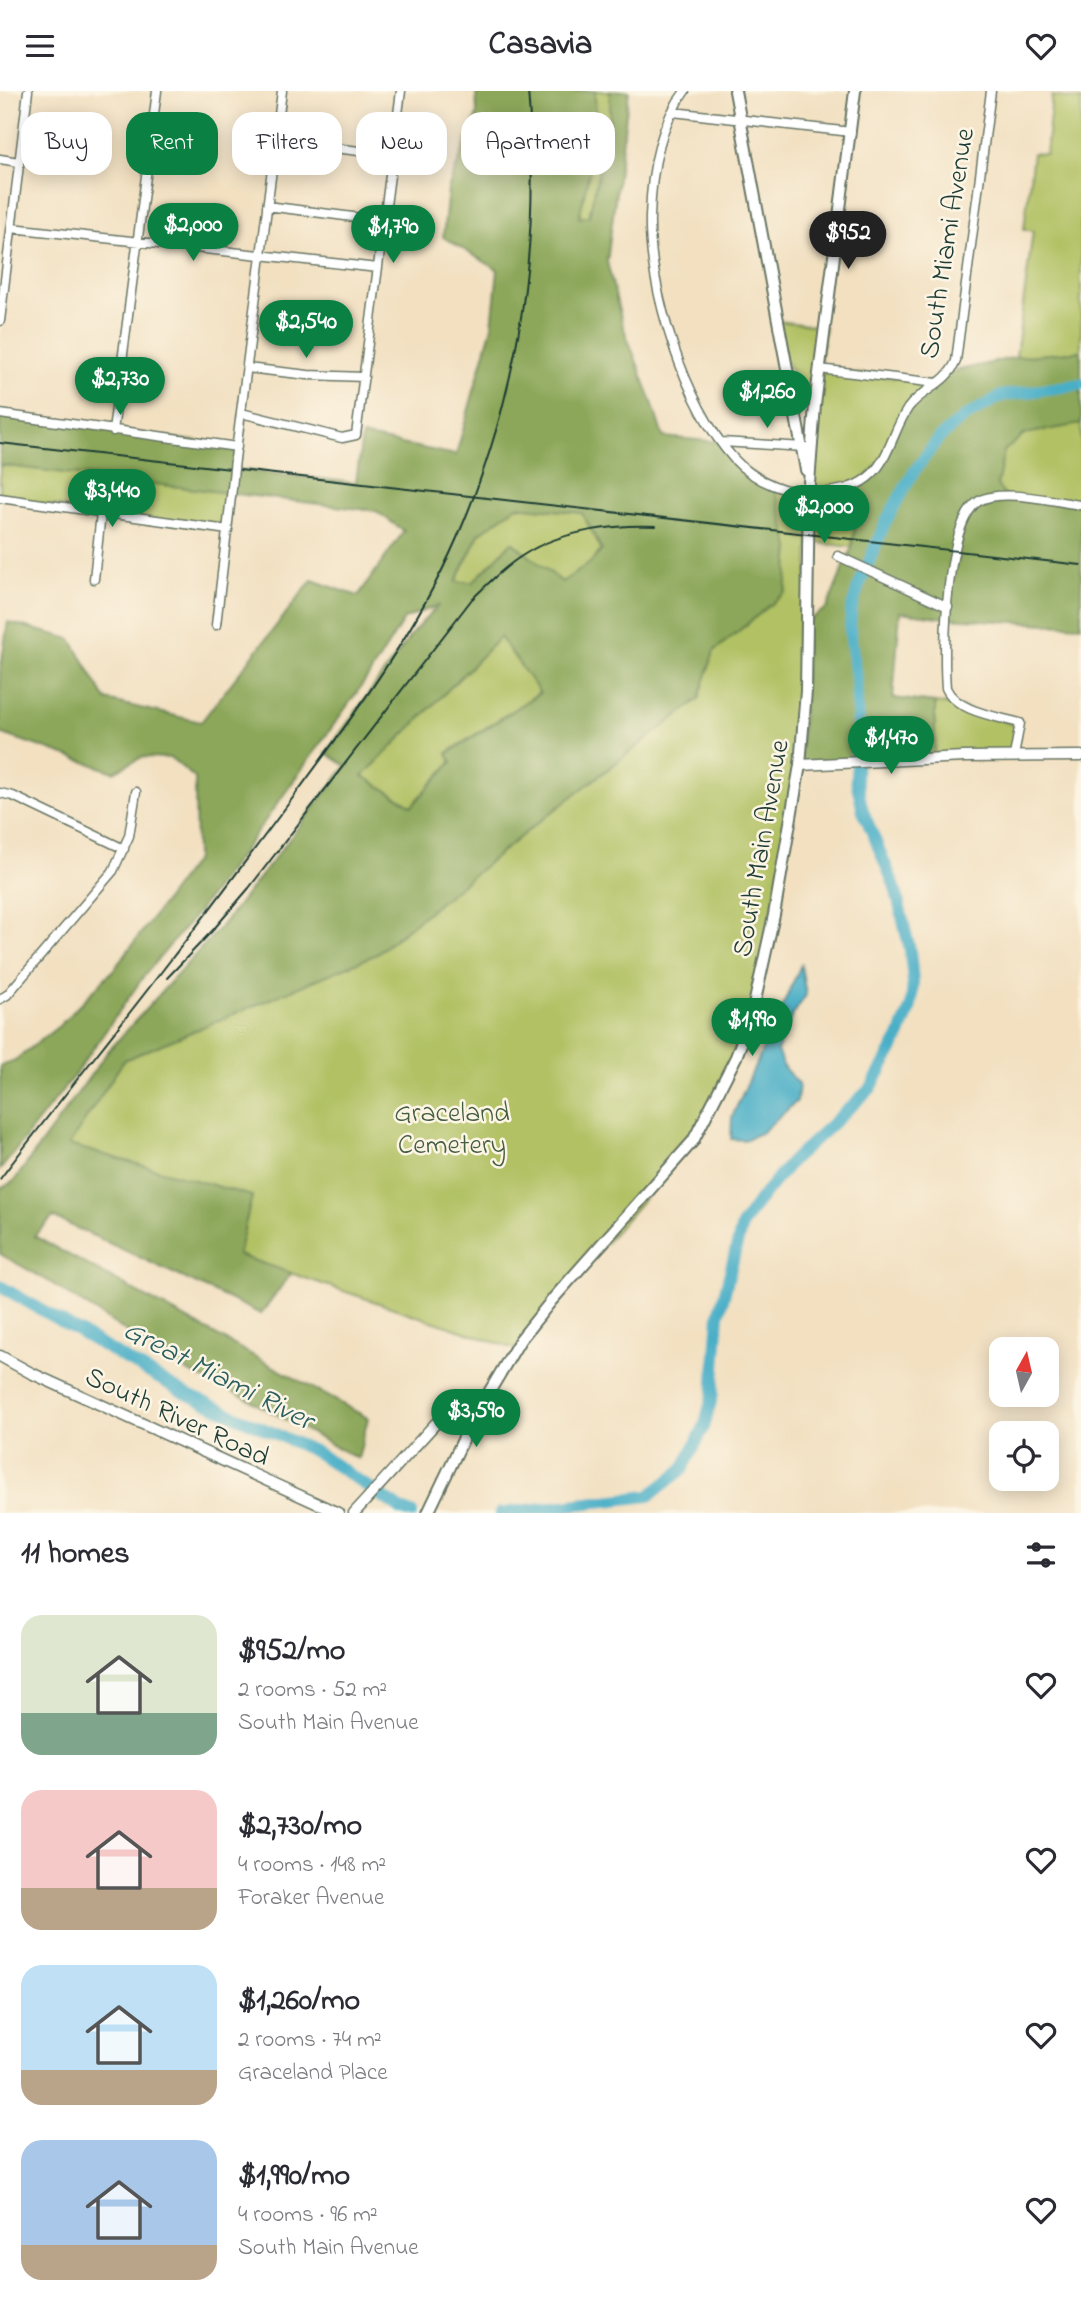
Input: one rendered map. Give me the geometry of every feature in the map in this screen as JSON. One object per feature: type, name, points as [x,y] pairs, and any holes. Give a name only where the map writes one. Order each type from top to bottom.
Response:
[{"type":"main road","points":[[735,91],[807,447]]},
{"type":"main road","name":"South Main Avenue","points":[[428,1513],[472,1421],[515,1349],[544,1310],[693,1141],[736,1057],[752,1014],[772,927],[800,765],[806,691],[809,488],[807,447],[855,91]]},
{"type":"street","points":[[0,321],[27,91]]},
{"type":"street","points":[[113,431],[157,91]]},
{"type":"street","points":[[279,112],[282,91]]},
{"type":"street","points":[[398,112],[401,91]]},
{"type":"street","name":"South Miami Avenue","points":[[685,91],[673,111],[657,153],[649,219],[653,265],[664,317],[695,398],[735,460],[774,487],[841,491],[873,473],[885,456],[909,408],[919,395],[951,372],[956,361],[991,91]]},
{"type":"street","points":[[673,111],[851,132]]},
{"type":"street","points":[[0,159],[19,162]]},
{"type":"street","points":[[216,625],[271,175]]},
{"type":"street","points":[[241,413],[342,438],[356,435],[390,175]]},
{"type":"street","points":[[267,206],[384,221]]},
{"type":"street","points":[[12,228],[378,268]]},
{"type":"street","points":[[247,367],[308,375],[363,377]]},
{"type":"street","points":[[819,369],[939,383]]},
{"type":"street","points":[[0,414],[237,447]]},
{"type":"street","points":[[721,442],[807,447]]},
{"type":"street","points":[[1014,756],[1020,723],[961,705],[950,697],[946,688],[947,607],[958,534],[963,519],[979,501],[991,497],[1005,496],[1081,505]]},
{"type":"street","points":[[0,498],[228,530]]},
{"type":"street","points":[[94,579],[101,513]]},
{"type":"street","points":[[838,556],[947,607]]},
{"type":"street","points":[[800,765],[964,757],[1081,755]]},
{"type":"street","points":[[0,999],[7,995],[113,871],[129,836],[135,792]]},
{"type":"street","points":[[0,793],[13,796],[124,849]]},
{"type":"street","name":"South River Road","points":[[0,1356],[31,1373],[338,1513]]},
{"type":"street","points":[[357,1510],[435,1424],[447,1419],[472,1421]]},
{"type":"green space","points":[[476,91],[595,91],[595,112],[477,112]]},
{"type":"green space","points":[[595,91],[610,91],[610,112],[595,112]]},
{"type":"green space","points":[[610,91],[629,91],[607,262],[623,326],[663,437],[721,442],[735,461],[774,487],[790,547],[786,592],[714,651],[699,699],[531,828],[375,955],[124,1060],[69,1145],[252,1196],[238,1255],[291,1273],[261,1314],[53,1217],[34,1236],[368,1418],[358,1459],[248,1399],[189,1372],[48,1281],[0,1254],[0,1189],[14,1181],[109,1050],[223,924],[346,766],[326,753],[414,631],[439,605],[404,619],[370,674],[247,846],[197,913],[144,976],[76,1073],[0,1170],[0,1066],[15,1060],[59,1026],[115,968],[196,859],[195,778],[171,758],[142,757],[114,772],[0,733],[0,671],[8,622],[71,639],[106,700],[201,722],[312,580],[358,596],[404,531],[376,511],[0,465],[0,414],[237,447],[235,469],[356,483],[362,436],[456,455],[492,326],[498,270],[443,237],[448,189],[461,155],[461,175],[588,175],[579,218],[589,216],[598,175],[615,175],[615,112],[610,112]],"holes":[[[517,506],[582,513],[602,550],[590,563],[562,582],[512,542],[473,582],[456,582],[479,534]],[[500,637],[540,693],[447,754],[452,762],[412,806],[363,776]]]},
{"type":"green space","points":[[1052,96],[1081,100],[1081,351],[1016,357],[1033,231],[1024,229],[1033,153],[1046,154]]},
{"type":"green space","points":[[588,175],[598,175],[589,217],[578,218]]},
{"type":"green space","name":"Graceland Cemetery","points":[[778,321],[825,327],[819,369],[939,383],[885,456],[861,482],[852,547],[809,542],[800,765],[752,1014],[693,1141],[515,1349],[237,1255],[252,1197],[68,1145],[124,1060],[375,955],[531,828],[699,699],[714,651],[786,592],[790,547],[774,487],[808,494],[814,405],[808,409],[799,401],[794,375],[785,360]]},
{"type":"green space","points":[[1081,351],[1081,424],[1025,434],[1004,451],[997,485],[1005,496],[1081,505],[1081,626],[947,618],[900,612],[893,698],[935,703],[935,758],[800,765],[807,621],[827,608],[852,547],[861,482],[873,473],[909,408],[951,372],[1016,357]]},
{"type":"green space","points":[[1081,424],[1078,505],[1005,496],[997,485],[1004,451],[1025,433]]},
{"type":"green space","points":[[0,465],[231,493],[228,530],[0,498]]},
{"type":"green space","points":[[517,506],[582,513],[602,550],[590,563],[562,582],[512,542],[473,582],[456,582],[479,534]]},
{"type":"green space","points":[[500,637],[540,692],[447,753],[452,761],[412,806],[363,776]]},
{"type":"green space","points":[[935,703],[953,705],[1018,726],[1014,756],[935,758]]},
{"type":"water","points":[[801,965],[806,995],[792,1016],[777,1051],[784,1068],[799,1084],[797,1101],[761,1133],[744,1140],[731,1139],[732,1117]]},
{"type":"waterway","name":"Great Miami River","points":[[501,1513],[649,1496],[683,1469],[704,1427],[713,1394],[719,1315],[742,1225],[790,1163],[871,1088],[899,1037],[911,1006],[913,982],[910,950],[895,887],[863,811],[856,780],[858,723],[850,631],[851,611],[858,588],[885,523],[913,473],[939,438],[963,418],[1001,396],[1081,384]]},
{"type":"waterway","name":"Great Miami River","points":[[0,1286],[184,1393],[316,1452],[402,1510],[412,1513]]},
{"type":"railway","points":[[0,1179],[199,924],[333,743],[401,643],[440,574],[457,538],[496,430],[521,319],[531,205],[528,91]]},
{"type":"railway","points":[[0,443],[1081,565]]},
{"type":"railway","points":[[167,978],[249,888],[472,599],[491,581],[518,559],[555,540],[606,528],[656,526]]}]
